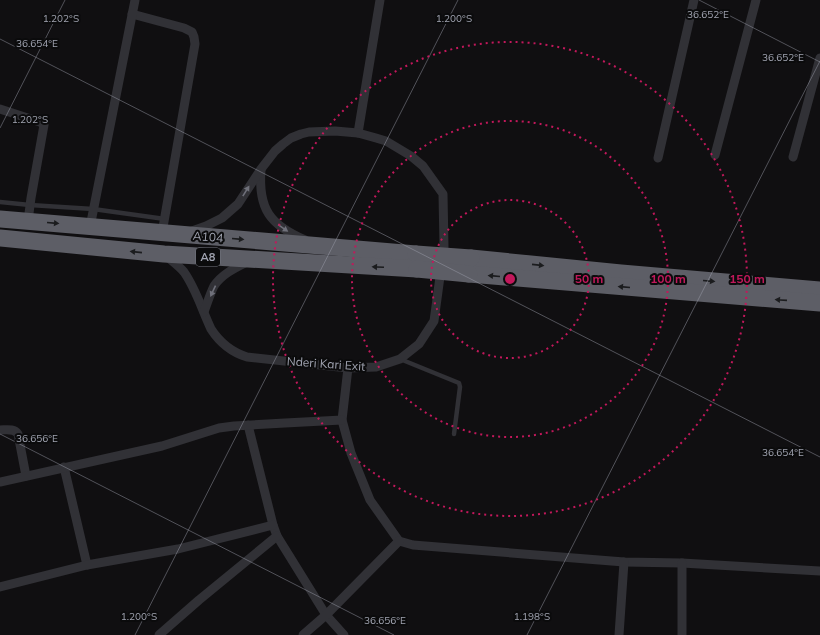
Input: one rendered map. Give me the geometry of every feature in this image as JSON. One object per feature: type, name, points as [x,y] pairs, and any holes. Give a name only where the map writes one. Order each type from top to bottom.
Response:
[{"type":"highway","name":"A104","points":[[0,219],[29,213],[90,227],[164,226],[181,234],[317,246],[416,262]]},
{"type":"highway","name":"A8","points":[[0,238],[164,254],[252,259],[416,262],[613,273],[820,290]]},
{"type":"highway","name":"A8","points":[[470,266],[820,303]]},
{"type":"street","points":[[90,227],[135,0]]},
{"type":"street","points":[[181,234],[206,226],[222,218],[238,204],[275,151],[291,138],[301,134],[319,131],[358,133],[380,0]]},
{"type":"street","points":[[658,158],[694,0]]},
{"type":"street","points":[[716,155],[756,0]]},
{"type":"street","points":[[132,14],[184,28],[192,32],[194,37],[195,44],[164,226]]},
{"type":"street","points":[[793,157],[820,58]]},
{"type":"street","points":[[0,109],[40,122],[44,125],[29,213]]},
{"type":"street","name":"Nderi Kari Exit","points":[[164,254],[183,271],[211,329],[219,340],[229,349],[240,355],[247,358],[348,368],[376,367],[400,359],[419,344],[434,321],[444,248],[443,194],[424,166],[411,156],[386,142],[358,133]]},
{"type":"street","points":[[261,169],[260,191],[263,202],[273,220],[285,230],[317,246]]},
{"type":"street","points":[[204,312],[214,286],[229,271],[252,259]]},
{"type":"street","points":[[348,368],[342,420],[351,453],[370,500],[399,541],[413,545],[624,562],[682,563],[820,572]]},
{"type":"street","points":[[0,482],[162,446],[219,428],[342,420]]},
{"type":"street","points":[[248,425],[277,536],[326,615],[344,635]]},
{"type":"street","points":[[0,430],[12,430],[16,431],[18,434],[26,476]]},
{"type":"street","points":[[64,467],[87,565]]},
{"type":"street","points":[[0,587],[87,565],[178,549],[273,525]]},
{"type":"street","points":[[160,635],[199,600],[277,536]]},
{"type":"street","points":[[303,635],[326,615],[399,541]]},
{"type":"street","points":[[619,635],[624,562]]},
{"type":"street","points":[[682,563],[682,635]]},
{"type":"lane","points":[[0,202],[29,213],[93,209],[164,226]]},
{"type":"lane","points":[[400,359],[459,383],[460,387],[454,434]]}]
